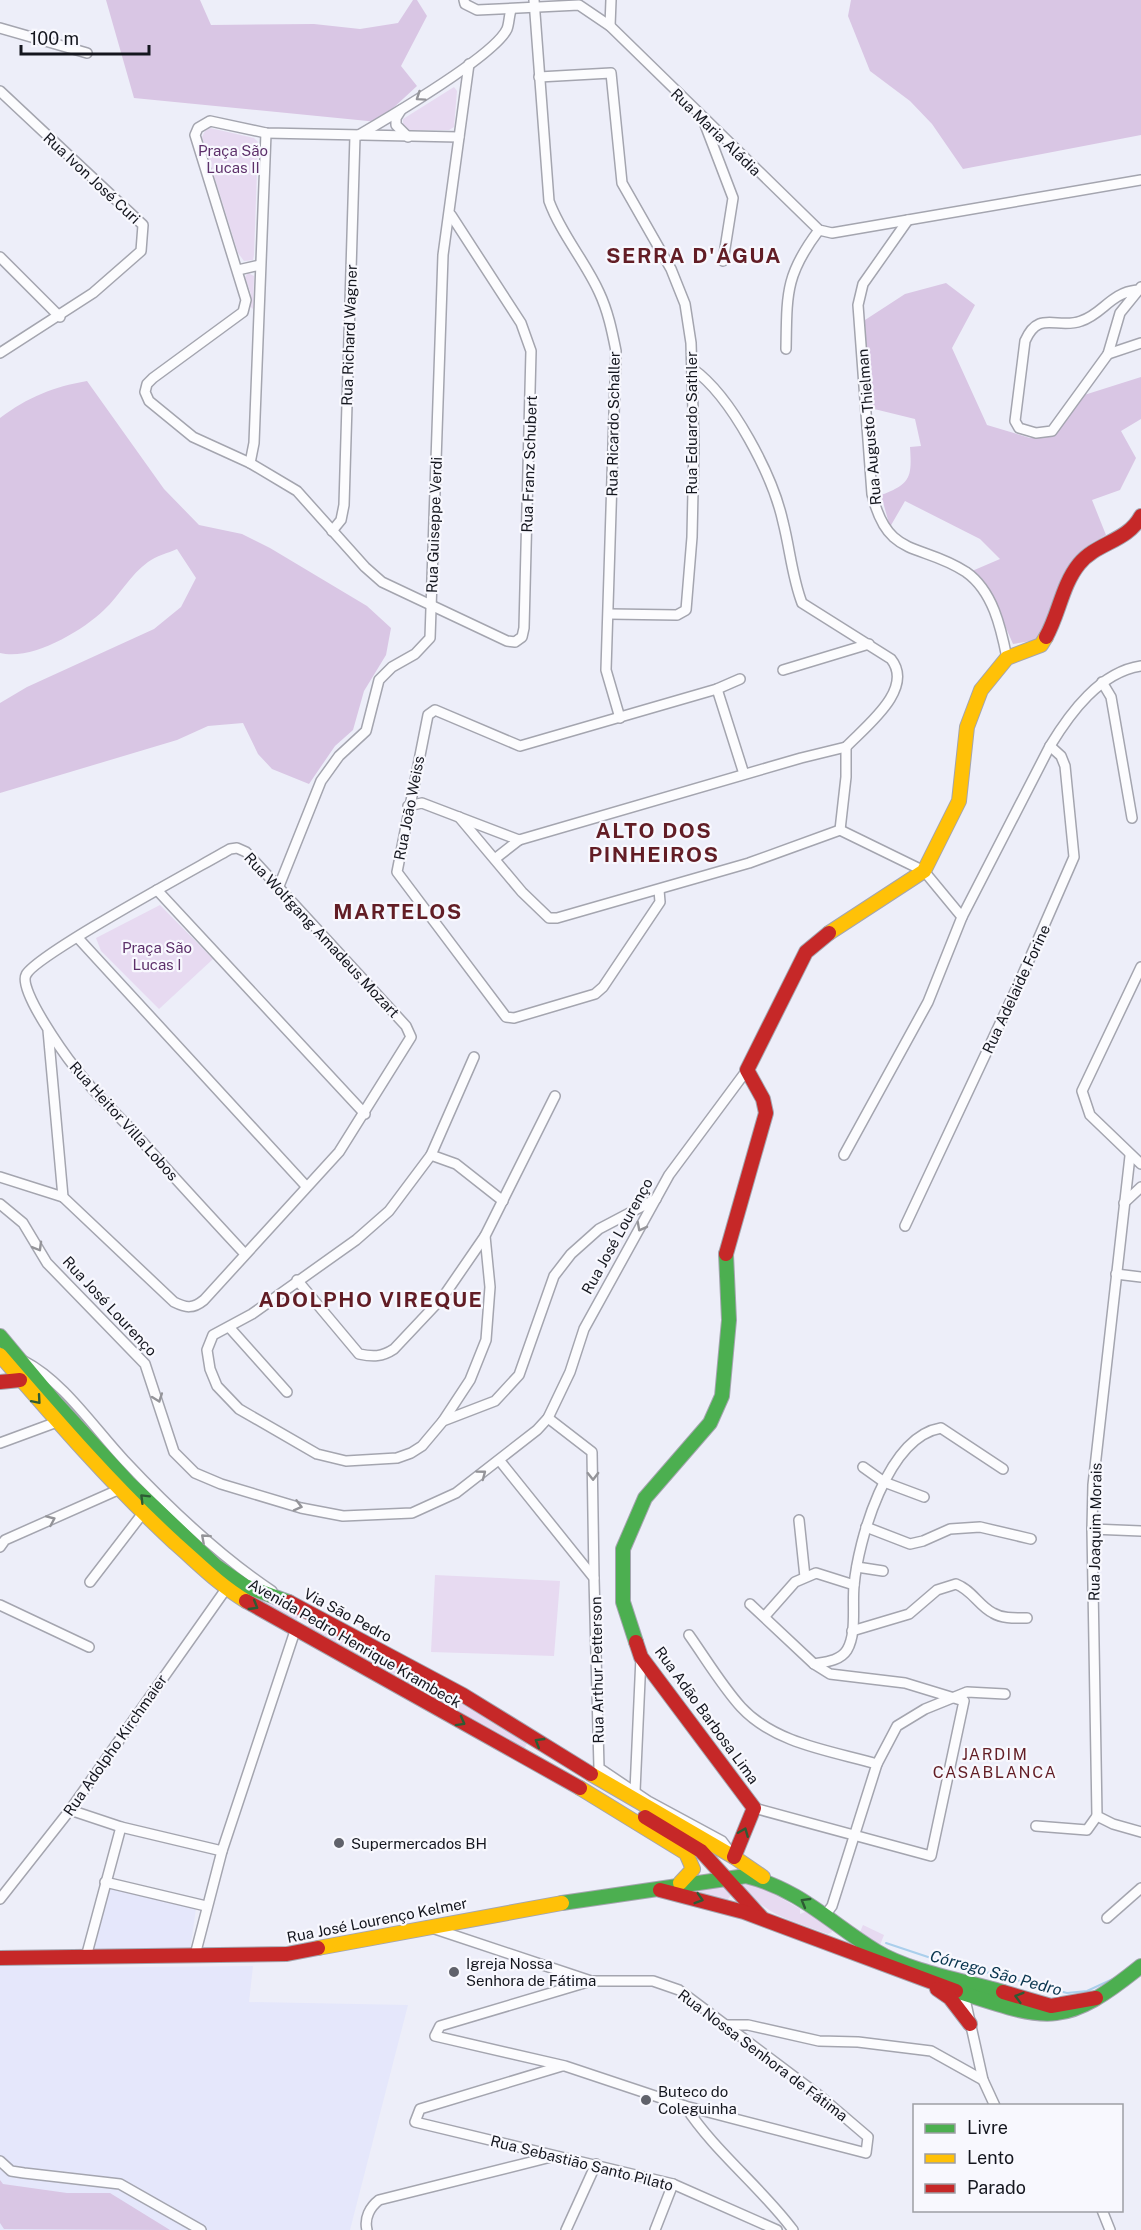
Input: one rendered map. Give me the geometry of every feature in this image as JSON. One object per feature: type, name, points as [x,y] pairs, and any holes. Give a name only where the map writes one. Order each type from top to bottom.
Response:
[{"type":"main road","points":[[924,871],[959,801],[964,748],[972,711],[981,690],[1007,658],[1041,645],[1080,564],[1094,551],[1130,533],[1141,516]]},
{"type":"main road","name":"Rua José Lourenço","points":[[747,1070],[807,952],[819,939],[924,871]]},
{"type":"main road","name":"Rua Adão Barbosa Lima","points":[[747,1070],[763,1099],[766,1113],[726,1252],[729,1320],[722,1396],[710,1423],[645,1498],[623,1549],[623,1602],[641,1657],[754,1808]]},
{"type":"main road","name":"Via São Pedro","points":[[0,1336],[128,1482],[216,1566],[245,1586],[284,1599],[449,1688],[734,1857]]},
{"type":"main road","name":"Avenida Pedro Henrique Krambeck","points":[[0,1355],[57,1422],[142,1513],[226,1589],[295,1631],[525,1757],[686,1854],[693,1869],[680,1883]]},
{"type":"main road","points":[[0,1382],[20,1380]]},
{"type":"main road","points":[[295,1631],[302,1622],[310,1620],[363,1647],[370,1646]]},
{"type":"main road","points":[[386,1680],[395,1680],[444,1706],[451,1704],[453,1698],[449,1688]]},
{"type":"main road","points":[[561,1755],[576,1754],[599,1768]]},
{"type":"main road","points":[[525,1757],[558,1766],[701,1851],[727,1879],[736,1893],[762,1919]]},
{"type":"main road","points":[[754,1808],[734,1857],[770,1882]]},
{"type":"main road","name":"Rua José Lourenço Kelmer","points":[[0,1958],[287,1954],[649,1888],[746,1876],[770,1882],[826,1914],[875,1951],[892,1960],[962,1987]]},
{"type":"main road","name":"Rua José Lourenço Kelmer","points":[[649,1888],[681,1894],[762,1919],[925,1981],[1051,2006],[1068,2005],[1096,1998],[1141,1966]]},
{"type":"main road","points":[[782,1926],[801,1928],[832,1938],[839,1932],[838,1923]]},
{"type":"main road","points":[[925,1981],[950,1998],[970,2024]]},
{"type":"street","name":"Rua Maria Aládia","points":[[464,0],[465,4],[477,10],[511,10],[534,4],[579,5],[610,26],[819,230]]},
{"type":"street","points":[[610,26],[611,0]]},
{"type":"street","name":"Rua Ricardo Schaller","points":[[534,4],[549,201],[554,216],[599,291],[609,317],[616,351],[606,670],[620,718]]},
{"type":"street","points":[[357,136],[401,110],[490,48],[507,29],[511,10]]},
{"type":"street","points":[[0,28],[87,53]]},
{"type":"street","name":"Rua Guiseppe Verdi","points":[[243,312],[153,378],[147,384],[145,392],[149,401],[193,437],[250,463],[297,491],[382,582],[432,606],[443,255],[451,215],[469,64]]},
{"type":"street","name":"Rua Eduardo Sathler","points":[[539,77],[611,72],[622,183],[662,250],[685,304],[693,369],[692,537],[686,610],[677,615],[609,614]]},
{"type":"street","name":"Rua Ivon José Curi","points":[[0,91],[143,225],[141,251],[93,293],[60,317],[0,352]]},
{"type":"street","points":[[401,110],[396,118],[396,125],[404,135],[412,138]]},
{"type":"street","points":[[703,119],[733,198],[723,261]]},
{"type":"street","points":[[258,316],[243,312],[246,300],[195,135],[198,128],[210,121],[266,133],[412,138],[459,137]]},
{"type":"street","points":[[250,463],[254,443],[266,133]]},
{"type":"street","name":"Rua Richard Wagner","points":[[332,531],[340,520],[344,505],[357,136]]},
{"type":"street","points":[[786,349],[787,310],[792,272],[819,230],[832,233],[1141,180]]},
{"type":"street","name":"Rua Franz Schubert","points":[[432,606],[507,641],[515,642],[522,637],[531,351],[521,323],[451,215]]},
{"type":"street","name":"Rua Augusto Thielman","points":[[908,220],[863,284],[858,305],[872,494],[876,513],[893,539],[965,572],[988,597],[1001,630],[1007,658]]},
{"type":"street","points":[[0,257],[60,317]]},
{"type":"street","points":[[238,270],[260,265]]},
{"type":"street","points":[[1139,288],[1120,313],[1108,354],[1052,431],[1036,433],[1017,426],[1025,341],[1029,331],[1042,322],[1083,321],[1109,300],[1139,288]]},
{"type":"street","points":[[1108,354],[1141,343]]},
{"type":"street","points":[[496,858],[519,840],[744,774],[846,747],[892,697],[899,679],[899,669],[891,659],[802,603],[797,591],[783,520],[759,462],[720,394],[693,369]]},
{"type":"street","points":[[279,886],[321,781],[339,756],[366,731],[379,680],[392,667],[416,654],[430,638],[432,606]]},
{"type":"street","points":[[783,670],[869,645]]},
{"type":"street","points":[[844,1155],[928,1002],[962,917],[1050,747],[1061,729],[1102,682],[1141,666]]},
{"type":"street","points":[[620,718],[717,689],[740,679]]},
{"type":"street","points":[[1102,682],[1111,697],[1132,818]]},
{"type":"street","points":[[717,689],[744,774]]},
{"type":"street","name":"Rua João Weiss","points":[[620,718],[520,746],[435,710],[428,715],[397,866],[399,877],[509,1018],[595,994],[603,987],[660,902],[659,890]]},
{"type":"street","points":[[840,831],[846,777],[846,747]]},
{"type":"street","name":"Rua Adelaide Forine","points":[[905,1226],[1019,983],[1074,857],[1065,766],[1061,756],[1050,747]]},
{"type":"street","points":[[408,806],[422,803],[519,840]]},
{"type":"street","points":[[459,817],[496,858],[522,892],[549,918],[557,918],[659,890],[748,863],[840,831],[924,871],[962,917]]},
{"type":"street","points":[[478,838],[488,829]]},
{"type":"street","name":"Rua Wolfgang Amadeus Mozart","points":[[0,1177],[63,1197],[174,1302],[183,1307],[196,1306],[339,1152],[365,1114],[411,1037],[410,1031],[279,886],[246,852],[237,848],[230,849],[157,890],[78,938],[33,967],[25,975]]},
{"type":"street","points":[[157,890],[365,1114]]},
{"type":"street","points":[[78,938],[306,1186]]},
{"type":"street","points":[[1141,967],[1082,1091],[1090,1115],[1130,1156],[1141,1164]]},
{"type":"street","name":"Rua Heitor Villa Lobos","points":[[25,975],[24,985],[48,1030],[76,1070],[244,1253]]},
{"type":"street","points":[[48,1030],[63,1197]]},
{"type":"street","points":[[474,1057],[431,1155],[388,1211],[356,1240],[252,1314],[213,1335],[207,1350],[217,1386],[239,1409],[317,1454],[346,1461],[397,1458],[422,1446],[443,1421],[470,1380],[486,1340],[490,1287],[485,1236]]},
{"type":"street","name":"Rua José Lourenço","points":[[0,1204],[23,1223],[53,1269],[146,1364],[174,1452],[195,1473],[221,1484],[301,1508],[343,1516],[391,1516],[412,1513],[456,1493],[500,1461],[548,1418],[570,1372],[584,1329],[669,1175],[747,1070]]},
{"type":"street","points":[[297,1280],[359,1354],[372,1357],[385,1355],[394,1350],[443,1297],[485,1236],[555,1096]]},
{"type":"street","points":[[431,1155],[456,1164],[503,1201]]},
{"type":"street","name":"Rua Joaquim Morais","points":[[1097,1816],[1093,1485],[1130,1156]]},
{"type":"street","points":[[1124,1203],[1141,1187]]},
{"type":"street","points":[[443,1421],[495,1401],[519,1375],[554,1276],[571,1254],[599,1228],[656,1199]]},
{"type":"street","points":[[1116,1274],[1141,1277]]},
{"type":"street","points":[[229,1327],[286,1392]]},
{"type":"street","points":[[548,1418],[592,1452],[594,1578]]},
{"type":"street","points":[[0,1443],[57,1422]]},
{"type":"street","points":[[814,1664],[839,1658],[847,1650],[852,1631],[854,1585],[866,1527],[884,1482],[907,1448],[941,1428],[1003,1469]]},
{"type":"street","name":"Rua Arthur Petterson","points":[[500,1461],[594,1578],[599,1768]]},
{"type":"street","points":[[863,1467],[884,1482],[924,1497]]},
{"type":"street","points":[[0,1547],[5,1540],[120,1490]]},
{"type":"street","points":[[90,1582],[142,1513]]},
{"type":"street","points":[[799,1520],[805,1578]]},
{"type":"street","points":[[866,1527],[910,1544],[923,1542],[950,1529],[980,1527],[1031,1539]]},
{"type":"street","points":[[1092,1529],[1141,1531]]},
{"type":"street","points":[[857,1567],[882,1571]]},
{"type":"street","points":[[765,1616],[795,1582],[816,1573],[854,1585]]},
{"type":"street","points":[[852,1631],[909,1614],[938,1590],[956,1584],[968,1588],[991,1613],[1002,1617],[1027,1618]]},
{"type":"street","name":"Rua Adolpho Kirchmaier","points":[[0,1899],[70,1810],[226,1589]]},
{"type":"street","points":[[750,1604],[814,1664],[830,1674],[905,1683],[953,1698]]},
{"type":"street","points":[[0,1605],[89,1647]]},
{"type":"street","points":[[195,1955],[222,1851],[295,1631]]},
{"type":"street","points":[[689,1635],[742,1708],[764,1725],[783,1737],[878,1764]]},
{"type":"street","points":[[635,1791],[641,1657]]},
{"type":"street","points":[[826,1914],[832,1906],[878,1764],[897,1726],[925,1709],[977,1691],[1005,1695]]},
{"type":"street","name":"Rua Adão Barbosa Lima","points":[[754,1808],[931,1857],[964,1701],[953,1698]]},
{"type":"street","points":[[599,1768],[722,1841],[734,1857]]},
{"type":"street","points":[[70,1810],[122,1827],[222,1851]]},
{"type":"street","points":[[1036,1826],[1087,1830],[1097,1816],[1113,1824],[1141,1832]]},
{"type":"street","points":[[86,1957],[122,1827]]},
{"type":"street","points":[[105,1882],[206,1906]]},
{"type":"street","points":[[1107,1918],[1141,1888]]},
{"type":"street","name":"Rua Nossa Senhora de Fátima","points":[[430,1927],[591,1981],[653,1981],[679,1990],[820,2096],[868,2137],[866,2152],[685,2106]]},
{"type":"street","points":[[591,1981],[440,2026],[435,2036],[565,2066],[685,2106],[697,2125],[774,2205],[793,2230]]},
{"type":"street","points":[[962,1987],[983,2080],[994,2104]]},
{"type":"street","points":[[723,2025],[748,2025],[819,2041],[858,2042],[931,2051],[983,2080]]},
{"type":"street","name":"Rua Sebastião Santo Pilato","points":[[565,2066],[420,2109],[415,2122],[553,2157],[596,2164],[674,2184],[777,2230]]},
{"type":"street","points":[[367,2230],[365,2223],[372,2206],[379,2200],[553,2157]]},
{"type":"street","points":[[0,2161],[11,2171],[24,2174],[120,2184],[201,2230]]},
{"type":"street","points":[[566,2230],[596,2164]]},
{"type":"street","points":[[655,2230],[674,2184]]},
{"type":"street","points":[[1102,2212],[1110,2230]]},
{"type":"shaded area","points":[[106,0],[200,0],[211,25],[314,24],[360,29],[398,23],[413,0],[417,0],[427,16],[401,66],[417,86],[378,122],[134,98]]},
{"type":"shaded area","points":[[851,0],[1141,0],[1141,135],[963,169],[932,124],[910,101],[870,71],[848,16]]},
{"type":"shaded area","points":[[946,283],[975,305],[952,348],[987,425],[1030,438],[1053,436],[1081,396],[1141,377],[1141,419],[1121,431],[1136,458],[1120,490],[1092,500],[1106,535],[1084,549],[1068,570],[1053,604],[1042,639],[1013,644],[993,598],[972,571],[1000,559],[980,539],[905,501],[890,527],[881,495],[904,483],[911,466],[910,447],[921,446],[915,419],[866,407],[865,320],[905,294]]},
{"type":"shaded area","points":[[87,381],[164,489],[199,525],[242,534],[270,548],[367,606],[391,628],[386,655],[364,691],[353,730],[335,746],[309,784],[272,769],[258,754],[243,723],[208,726],[177,740],[0,793],[0,703],[27,687],[154,629],[181,607],[196,578],[177,549],[158,556],[136,573],[104,610],[69,635],[55,643],[26,653],[0,653],[0,418],[41,394]]},
{"type":"shaded area","points":[[107,1888],[196,1908],[190,1951],[92,1950]]},
{"type":"shaded area","points":[[0,1962],[47,1968],[253,1966],[249,2002],[408,2005],[350,2230],[0,2230]]},
{"type":"shaded area","points":[[0,2180],[3,2184],[67,2193],[110,2193],[170,2230],[4,2229],[0,2223]]},
{"type":"green space","points":[[454,87],[457,91],[454,127],[449,130],[409,130],[403,127],[403,119]]},
{"type":"green space","name":"Praça São Lucas II","points":[[210,128],[254,138],[258,142],[253,260],[244,261],[238,253],[202,137]]},
{"type":"green space","points":[[248,273],[254,276],[253,309],[250,306],[251,294],[245,277]]},
{"type":"green space","name":"Praça São Lucas I","points":[[160,905],[213,959],[159,1009],[101,951],[96,938]]},
{"type":"green space","points":[[435,1575],[560,1581],[554,1656],[431,1652]]},
{"type":"green space","points":[[244,1595],[300,1614],[294,1625]]},
{"type":"green space","points":[[309,1623],[364,1652],[369,1650],[381,1658],[374,1671],[307,1630]]},
{"type":"green space","points":[[385,1659],[446,1694],[447,1700],[443,1703],[391,1674],[384,1676],[378,1673]]},
{"type":"green space","points":[[459,1701],[528,1741],[523,1752],[453,1713]]},
{"type":"green space","points":[[751,1881],[800,1909],[800,1914],[805,1912],[832,1923],[832,1932],[828,1934],[791,1921],[761,1905],[742,1886]]},
{"type":"green space","points":[[724,1885],[731,1895],[725,1903],[690,1888]]},
{"type":"green space","points":[[863,1925],[884,1935],[880,1945],[860,1932]]},
{"type":"waterway","name":"Córrego São Pedro","points":[[886,1943],[931,1958],[1067,1993],[1087,1991],[1115,1978]]},
{"type":"traffic: fast","points":[[636,1642],[623,1602],[623,1549],[645,1498],[710,1423],[722,1396],[729,1320],[726,1254]]},
{"type":"traffic: fast","points":[[0,1336],[55,1402],[128,1482],[216,1566],[245,1586],[289,1602]]},
{"type":"traffic: fast","points":[[562,1903],[746,1876],[799,1898],[889,1958],[920,1970],[1003,1992]]},
{"type":"traffic: fast","points":[[956,1991],[1013,2009],[1034,2013],[1054,2013],[1072,2010],[1092,2001],[1141,1966]]},
{"type":"traffic: slow","points":[[829,933],[924,871],[959,801],[967,727],[981,690],[1007,658],[1041,645],[1046,637]]},
{"type":"traffic: slow","points":[[0,1355],[63,1428],[129,1498],[209,1574],[246,1601]]},
{"type":"traffic: slow","points":[[591,1774],[734,1857],[763,1877]]},
{"type":"traffic: slow","points":[[580,1788],[686,1853],[693,1869],[680,1883]]},
{"type":"traffic: slow","points":[[318,1948],[562,1903]]},
{"type":"traffic: jam","points":[[1046,637],[1068,581],[1079,564],[1094,551],[1128,531],[1141,516]]},
{"type":"traffic: jam","points":[[726,1254],[766,1113],[763,1099],[747,1070],[806,952],[829,933]]},
{"type":"traffic: jam","points":[[0,1382],[20,1380]]},
{"type":"traffic: jam","points":[[246,1601],[580,1788]]},
{"type":"traffic: jam","points":[[289,1602],[463,1695],[591,1774]]},
{"type":"traffic: jam","points":[[636,1642],[641,1657],[754,1808],[734,1857]]},
{"type":"traffic: jam","points":[[645,1817],[701,1851],[761,1917]]},
{"type":"traffic: jam","points":[[660,1890],[744,1912],[956,1991]]},
{"type":"traffic: jam","points":[[0,1958],[287,1954],[318,1948]]},
{"type":"traffic: jam","points":[[937,1989],[950,1998],[970,2024]]},
{"type":"traffic: jam","points":[[1003,1992],[1051,2006],[1096,1998]]},
{"type":"place","name":"Supermercados BH","points":[[339,1843]]},
{"type":"place","name":"Igreja Nossa Senhora de Fátima","points":[[454,1972]]},
{"type":"place","name":"Buteco do Coleguinha","points":[[646,2100]]},
{"type":"district","name":"SERRA D'ÁGUA","points":[[694,255]]},
{"type":"district","name":"ALTO DOS PINHEIROS","points":[[654,842]]},
{"type":"district","name":"MARTELOS","points":[[398,911]]},
{"type":"district","name":"ADOLPHO VIREQUE","points":[[371,1299]]},
{"type":"district","name":"JARDIM CASABLANCA","points":[[995,1763]]}]
